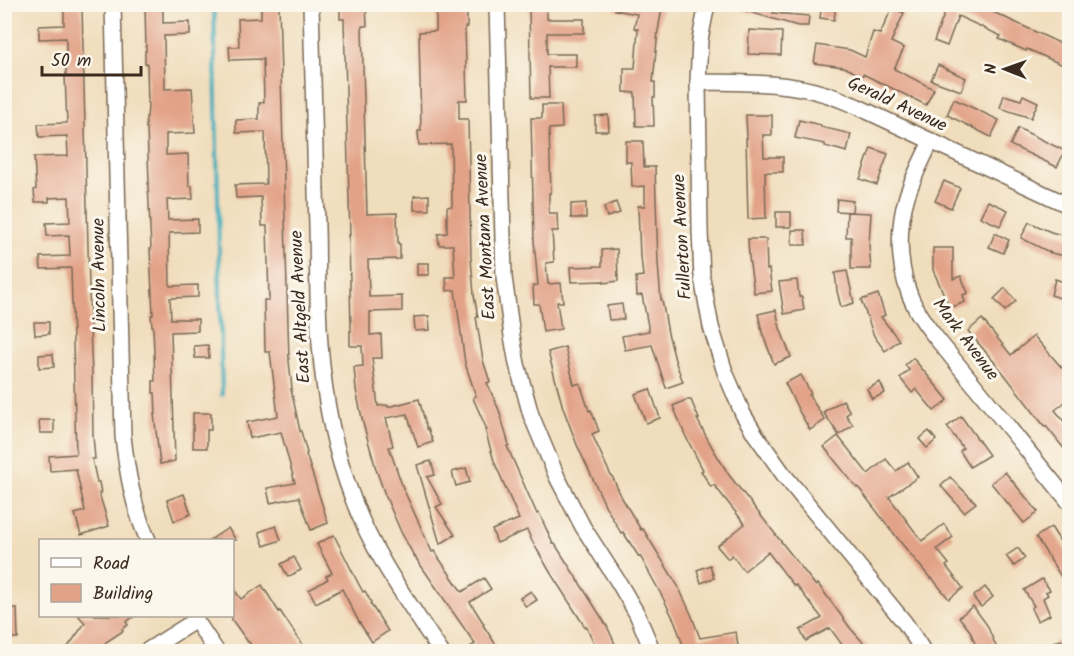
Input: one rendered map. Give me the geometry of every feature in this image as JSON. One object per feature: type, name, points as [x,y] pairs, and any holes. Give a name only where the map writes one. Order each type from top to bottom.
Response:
[{"type":"street","name":"Lincoln Avenue","points":[[113,4],[123,436],[132,495],[148,539]]},
{"type":"street","name":"East Altgeld Avenue","points":[[312,4],[320,342],[328,410],[343,470],[362,521],[381,559],[441,651]]},
{"type":"street","name":"East Montana Avenue","points":[[497,4],[504,277],[517,364],[531,415],[556,477],[582,527],[619,583],[653,651]]},
{"type":"street","name":"Fullerton Avenue","points":[[707,4],[700,40],[698,82],[702,278],[711,327],[725,372],[743,414],[784,475],[905,623],[924,651]]},
{"type":"street","name":"Gerald Avenue","points":[[698,82],[772,84],[824,93],[1070,206]]},
{"type":"street","name":"Mark Avenue","points":[[931,141],[907,196],[901,230],[902,263],[915,307],[924,323],[1070,503]]},
{"type":"street","points":[[146,651],[195,618],[217,651]]},
{"type":"building","points":[[163,4],[163,23],[190,22],[190,35],[164,36],[165,89],[192,88],[195,133],[166,134],[166,155],[188,154],[189,186],[192,186],[193,199],[167,200],[168,220],[198,219],[198,232],[169,233],[170,286],[198,285],[198,297],[170,298],[171,319],[198,319],[198,331],[171,332],[175,461],[160,464],[154,414],[156,414],[155,393],[153,393],[153,381],[155,381],[146,128],[148,107],[145,5]]},
{"type":"building","points":[[261,4],[279,4],[291,389],[306,454],[328,523],[311,530],[299,497],[270,503],[267,488],[295,483],[281,432],[250,438],[247,422],[278,416],[270,352],[265,352],[264,300],[269,300],[267,226],[262,226],[261,197],[236,198],[235,185],[266,184],[265,132],[236,133],[236,120],[259,119],[259,103],[264,102],[263,59],[230,60],[229,47],[239,47],[238,19],[261,18]]},
{"type":"building","points":[[340,4],[366,4],[367,26],[362,26],[367,214],[397,213],[398,244],[400,244],[400,259],[368,260],[369,297],[402,296],[402,311],[370,312],[370,335],[381,334],[382,358],[372,358],[378,406],[387,405],[388,407],[419,399],[433,442],[418,447],[407,414],[386,418],[393,446],[389,447],[403,488],[432,552],[434,551],[462,592],[484,578],[491,589],[470,602],[500,651],[464,651],[475,644],[413,554],[401,532],[385,495],[363,423],[354,367],[363,366],[362,346],[350,346],[350,235],[344,19],[340,19]]},
{"type":"building","points":[[436,4],[455,4],[455,12],[467,12],[467,27],[465,27],[467,100],[459,100],[459,119],[468,119],[471,258],[478,317],[476,317],[483,360],[490,382],[487,383],[499,410],[509,445],[507,446],[537,514],[539,513],[553,544],[607,626],[616,646],[604,651],[598,651],[586,626],[550,572],[527,530],[497,543],[492,530],[519,519],[494,461],[485,430],[487,430],[473,398],[476,396],[465,363],[455,290],[447,291],[446,277],[455,277],[453,245],[439,245],[438,234],[447,233],[447,207],[452,206],[451,144],[419,145],[418,131],[421,131],[419,32],[436,31]]},
{"type":"building","points":[[615,4],[642,4],[662,8],[653,82],[655,82],[654,126],[636,126],[635,93],[624,92],[624,68],[635,68],[638,29],[634,28],[637,14],[615,10]]},
{"type":"building","points":[[735,4],[775,4],[773,13],[809,16],[808,26],[798,26],[735,8]]},
{"type":"building","points":[[822,4],[836,4],[834,20],[820,18]]},
{"type":"building","points":[[948,4],[976,4],[1070,48],[1070,68],[999,39],[1001,36],[958,16],[947,46],[934,41]]},
{"type":"building","points":[[64,7],[82,7],[95,459],[92,459],[109,526],[81,535],[75,514],[85,511],[76,469],[50,471],[49,456],[76,454],[71,268],[41,269],[40,257],[70,256],[69,235],[47,236],[46,223],[70,222],[69,197],[49,198],[49,202],[35,202],[34,190],[36,189],[34,157],[68,156],[67,136],[39,137],[38,124],[67,123],[66,38],[39,39],[39,26],[64,25]]},
{"type":"building","points":[[547,7],[547,19],[584,19],[584,33],[547,33],[547,54],[576,54],[576,67],[548,67],[549,98],[531,98],[529,8]]},
{"type":"building","points":[[892,8],[904,13],[891,42],[904,48],[894,69],[934,89],[926,105],[863,74],[862,76],[844,67],[814,63],[817,45],[850,50],[865,57],[873,32],[880,34]]},
{"type":"building","points":[[749,30],[782,32],[781,55],[748,54]]},
{"type":"building","points":[[938,65],[966,78],[961,91],[931,80]]},
{"type":"building","points":[[1004,95],[1021,100],[1023,95],[1038,102],[1031,118],[1000,108]]},
{"type":"building","points":[[954,99],[999,120],[991,137],[947,115]]},
{"type":"building","points":[[542,105],[561,105],[562,128],[549,129],[551,193],[549,193],[549,213],[557,213],[558,231],[552,231],[554,262],[546,263],[548,284],[561,283],[563,302],[557,302],[561,329],[543,332],[539,304],[534,304],[533,286],[538,285],[534,241],[531,118],[542,118]]},
{"type":"building","points":[[608,115],[609,131],[595,131],[595,116]]},
{"type":"building","points":[[746,115],[772,115],[772,135],[763,135],[764,157],[783,157],[783,172],[765,172],[766,218],[748,219]]},
{"type":"building","points":[[799,120],[851,134],[847,152],[825,146],[825,144],[795,138]]},
{"type":"building","points":[[1018,128],[1065,151],[1057,167],[1010,145]]},
{"type":"building","points":[[626,141],[643,141],[644,167],[655,167],[661,300],[675,360],[683,382],[666,388],[652,345],[625,350],[622,336],[649,331],[642,295],[637,296],[636,277],[643,276],[638,206],[645,206],[645,186],[632,187],[631,162],[626,162]]},
{"type":"building","points":[[871,148],[888,154],[877,185],[860,179]]},
{"type":"building","points":[[944,181],[960,188],[951,208],[935,201]]},
{"type":"building","points":[[429,195],[429,210],[414,210],[414,196]]},
{"type":"building","points":[[837,199],[853,201],[852,212],[836,211]]},
{"type":"building","points":[[988,201],[1008,210],[1000,226],[980,217]]},
{"type":"building","points":[[616,202],[620,213],[607,217],[604,207]]},
{"type":"building","points":[[586,203],[586,218],[571,218],[571,204]]},
{"type":"building","points":[[776,212],[791,212],[791,227],[776,227]]},
{"type":"building","points":[[847,212],[871,213],[869,245],[871,269],[851,269],[851,237],[846,237]]},
{"type":"building","points":[[1029,222],[1051,232],[1070,237],[1070,257],[1051,253],[1021,238]]},
{"type":"building","points":[[792,230],[805,230],[806,245],[792,245]]},
{"type":"building","points":[[995,233],[1009,240],[1003,253],[989,247]]},
{"type":"building","points":[[748,239],[766,239],[767,270],[769,269],[772,291],[754,293]]},
{"type":"building","points":[[933,248],[953,248],[953,279],[961,276],[968,293],[963,295],[965,302],[950,308],[933,270]]},
{"type":"building","points":[[617,249],[618,281],[571,282],[570,267],[602,266],[602,250]]},
{"type":"building","points":[[417,263],[429,263],[429,275],[417,275]]},
{"type":"building","points":[[847,271],[854,303],[841,307],[835,273]]},
{"type":"building","points":[[1055,279],[1070,284],[1066,300],[1051,295]]},
{"type":"building","points":[[797,280],[799,297],[802,297],[804,310],[784,314],[779,282]]},
{"type":"building","points":[[1005,288],[1016,301],[1005,311],[994,299]]},
{"type":"building","points":[[878,294],[885,315],[881,317],[899,340],[885,351],[874,336],[861,300]]},
{"type":"building","points":[[622,304],[624,319],[609,320],[607,306]]},
{"type":"building","points":[[776,310],[791,357],[774,364],[758,314]]},
{"type":"building","points":[[429,316],[430,330],[415,331],[414,317]]},
{"type":"building","points":[[982,319],[1011,355],[1034,336],[1070,377],[1070,398],[1055,410],[1070,429],[1070,456],[968,331]]},
{"type":"building","points":[[34,322],[49,322],[49,334],[35,335]]},
{"type":"building","points":[[208,345],[209,358],[195,358],[194,346]]},
{"type":"building","points":[[565,347],[574,385],[580,383],[589,411],[591,410],[599,431],[592,434],[611,476],[641,530],[643,529],[678,586],[700,638],[736,632],[738,646],[705,651],[685,651],[675,622],[662,596],[640,556],[623,532],[621,533],[606,507],[577,445],[563,408],[548,352]]},
{"type":"building","points":[[53,354],[54,367],[39,368],[39,355]]},
{"type":"building","points":[[913,358],[948,400],[934,411],[916,389],[912,393],[900,378],[909,370],[905,365]]},
{"type":"building","points":[[801,375],[811,394],[809,395],[825,420],[810,430],[785,383]]},
{"type":"building","points":[[880,382],[885,393],[872,399],[867,389]]},
{"type":"building","points":[[650,389],[660,418],[646,423],[635,394]]},
{"type":"building","points":[[691,400],[699,419],[697,419],[729,475],[816,586],[818,584],[851,629],[871,651],[837,651],[843,646],[830,628],[806,641],[800,630],[822,618],[768,552],[744,571],[732,555],[728,559],[717,546],[745,524],[714,485],[711,487],[701,471],[703,470],[673,406]]},
{"type":"building","points":[[843,400],[850,412],[846,415],[853,425],[839,435],[823,412]]},
{"type":"building","points":[[193,413],[211,413],[211,430],[207,430],[207,448],[193,448]]},
{"type":"building","points":[[961,416],[989,455],[970,467],[960,451],[963,448],[947,427]]},
{"type":"building","points":[[39,420],[54,420],[54,433],[40,433]]},
{"type":"building","points":[[929,431],[936,440],[927,448],[919,439]]},
{"type":"building","points":[[838,436],[868,474],[886,459],[896,471],[908,462],[918,477],[889,497],[922,541],[944,524],[953,537],[937,549],[949,564],[946,566],[963,588],[949,599],[824,447]]},
{"type":"building","points":[[431,461],[435,475],[427,477],[442,504],[436,507],[455,535],[440,544],[417,465]]},
{"type":"building","points":[[466,468],[470,482],[456,486],[452,472]]},
{"type":"building","points":[[1005,472],[1038,512],[1024,523],[991,483]]},
{"type":"building","points":[[950,477],[976,503],[964,512],[941,486]]},
{"type":"building","points":[[184,494],[191,514],[174,521],[167,500]]},
{"type":"building","points":[[276,526],[281,540],[264,546],[259,532]]},
{"type":"building","points":[[1051,527],[1070,557],[1070,591],[1036,537]]},
{"type":"building","points":[[228,528],[236,540],[234,539],[212,539]]},
{"type":"building","points":[[334,535],[363,592],[365,591],[388,631],[372,642],[342,589],[316,603],[309,590],[328,579],[326,576],[332,573],[317,544]]},
{"type":"building","points":[[1018,548],[1025,558],[1014,566],[1006,556]]},
{"type":"building","points":[[294,557],[301,570],[288,577],[281,564]]},
{"type":"building","points":[[710,565],[714,578],[701,583],[697,570]]},
{"type":"building","points":[[1042,579],[1050,590],[1043,598],[1050,615],[1037,621],[1031,608],[1034,606],[1024,590]]},
{"type":"building","points":[[262,585],[307,651],[255,651],[232,620],[234,590],[241,599]]},
{"type":"building","points":[[985,587],[993,597],[981,607],[973,597]]},
{"type":"building","points":[[531,591],[537,600],[526,607],[520,598]]},
{"type":"building","points":[[973,606],[987,625],[998,651],[978,651],[970,631],[959,617]]},
{"type":"building","points":[[4,608],[17,608],[18,638],[4,638]]},
{"type":"building","points":[[80,617],[133,617],[126,622],[128,625],[122,629],[123,631],[106,642],[100,651],[65,651],[85,623]]},
{"type":"building","points":[[1067,639],[1070,651],[1055,651],[1053,642]]},
{"type":"waterway","points":[[214,4],[222,395]]}]
